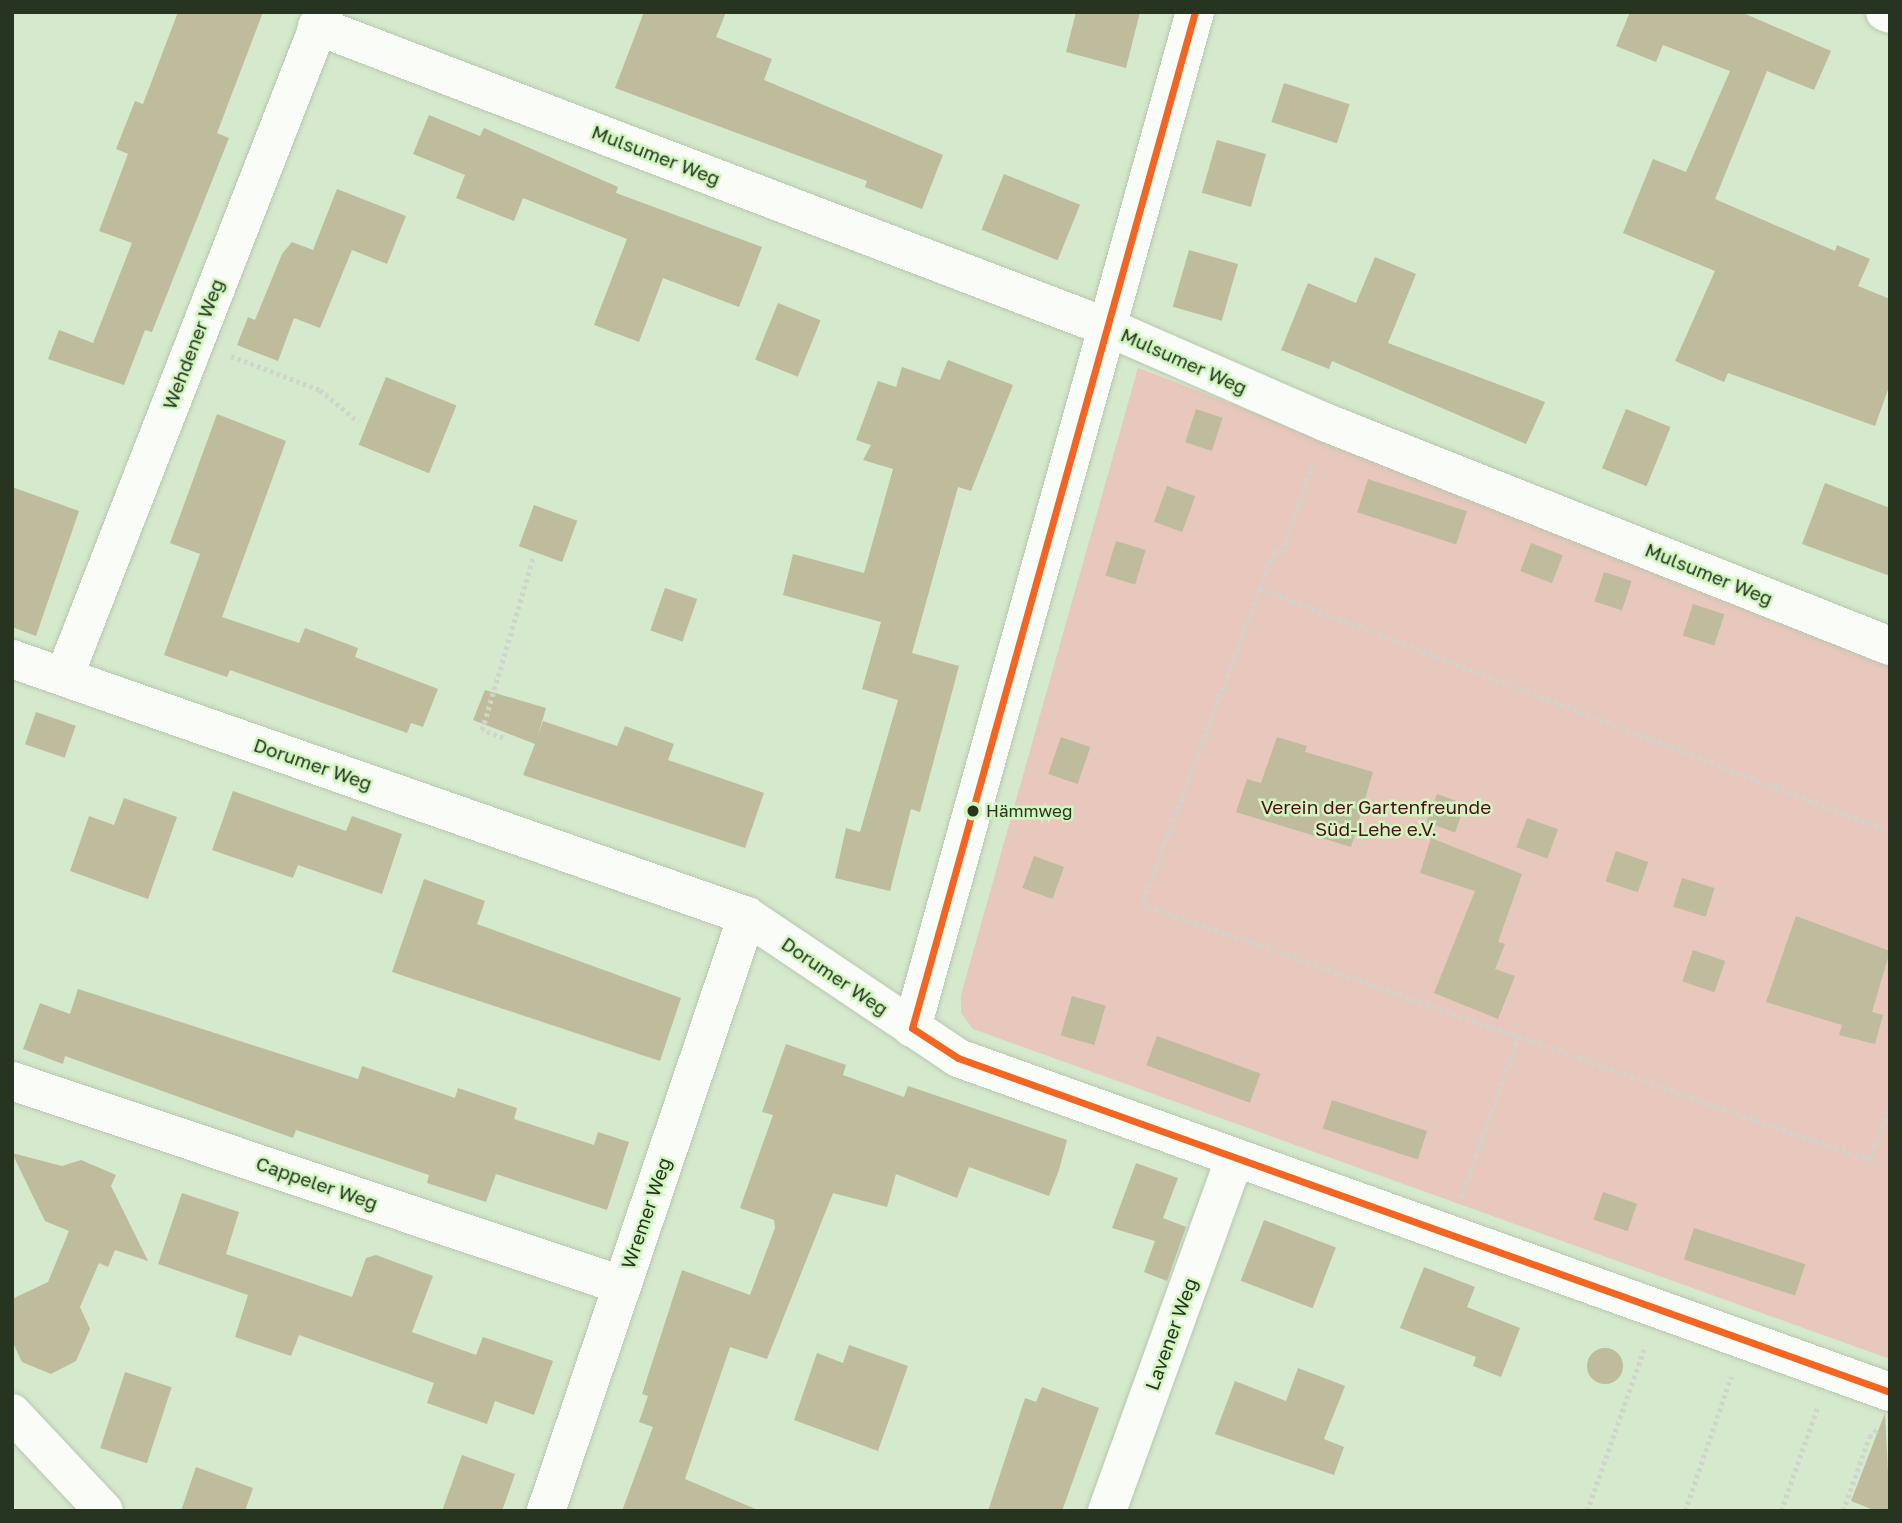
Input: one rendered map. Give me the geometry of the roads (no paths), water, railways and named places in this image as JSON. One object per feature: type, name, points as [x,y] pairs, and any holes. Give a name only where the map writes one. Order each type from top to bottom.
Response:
[{"type":"street","points":[[912,1028],[1195,12]]},
{"type":"street","name":"Mulsumer Weg","points":[[320,19],[1107,327],[1327,423],[1890,646]]},
{"type":"street","name":"Wehdener Weg","points":[[64,677],[320,19]]},
{"type":"street","name":"Dorumer Weg","points":[[12,659],[747,916],[958,1058],[1890,1392]]},
{"type":"street","name":"Wremer Weg","points":[[546,1511],[747,916]]},
{"type":"street","name":"Cappeler Weg","points":[[12,1081],[621,1285]]},
{"type":"street","name":"Lavener Weg","points":[[1107,1511],[1235,1157]]},
{"type":"street","points":[[12,1413],[104,1511]]},
{"type":"place","name":"Hämmweg","points":[[973,811]]},
{"type":"park label","name":"Verein der Gartenfreunde Süd-Lehe e.V.","points":[[1376,818]]}]
